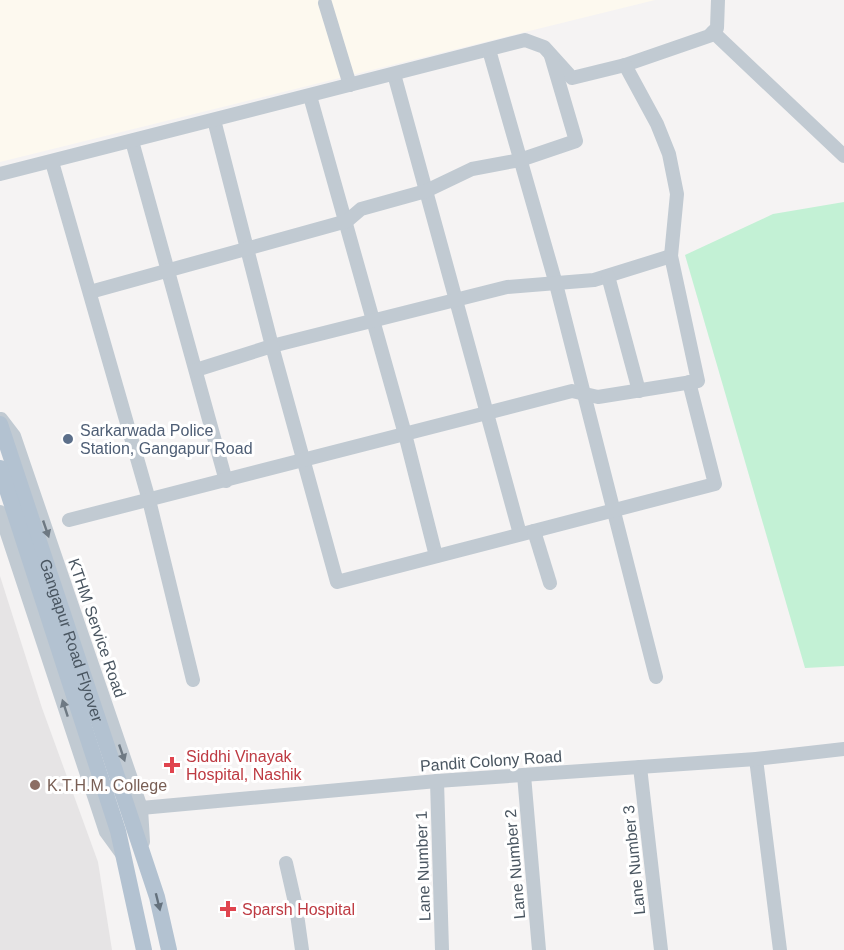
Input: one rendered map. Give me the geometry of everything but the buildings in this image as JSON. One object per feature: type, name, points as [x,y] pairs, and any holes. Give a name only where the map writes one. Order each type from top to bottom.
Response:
[{"type":"main road","name":"Gangapur Road Flyover","points":[[0,424],[5,463],[126,828],[143,856],[157,897],[168,950]]},
{"type":"main road","name":"Gangapur Road Flyover","points":[[126,828],[125,858],[144,950]]},
{"type":"street","points":[[0,174],[525,40],[544,46],[572,78],[625,65],[695,42],[717,28],[718,0]]},
{"type":"street","points":[[326,3],[350,86]]},
{"type":"street","points":[[713,32],[844,156]]},
{"type":"street","points":[[489,50],[556,284],[656,677]]},
{"type":"street","points":[[90,292],[346,221],[361,208],[426,191],[472,169],[520,160],[576,141],[549,51]]},
{"type":"street","points":[[69,520],[572,391],[598,397],[698,381],[671,256],[677,194],[669,154],[657,124],[625,65]]},
{"type":"street","points":[[393,74],[457,298],[520,534]]},
{"type":"street","points":[[310,96],[405,434],[436,556]]},
{"type":"street","points":[[214,120],[337,582],[715,483],[689,382]]},
{"type":"street","points":[[132,141],[226,480]]},
{"type":"street","points":[[52,162],[149,500],[192,680]]},
{"type":"street","points":[[196,370],[273,346],[507,286],[556,284],[608,276],[671,256]]},
{"type":"street","points":[[608,276],[639,391]]},
{"type":"street","name":"KTHM Service Road","points":[[0,417],[14,436],[141,808],[143,856]]},
{"type":"street","points":[[0,512],[106,832],[125,858]]},
{"type":"street","points":[[534,531],[550,584]]},
{"type":"street","name":"Pandit Colony Road","points":[[141,808],[437,782],[756,759],[844,749]]},
{"type":"street","points":[[756,759],[780,950]]},
{"type":"street","name":"Lane Number 3","points":[[640,767],[661,950]]},
{"type":"street","name":"Lane Number 2","points":[[524,776],[539,950]]},
{"type":"street","name":"Lane Number 1","points":[[437,782],[442,950]]},
{"type":"street","points":[[286,863],[296,907],[302,950]]},
{"type":"shaded area","points":[[0,0],[655,0],[0,162]]},
{"type":"shaded area","name":"K.T.H.M. College","points":[[0,576],[42,708],[98,862],[112,950],[0,950]]},
{"type":"green space","points":[[844,202],[844,666],[805,668],[685,255],[773,214]]},
{"type":"place","name":"Sarkarwada Police Station, Gangapur Road","points":[[68,439]]},
{"type":"place","name":"Siddhi Vinayak Hospital, Nashik","points":[[172,765]]},
{"type":"place","name":"K.T.H.M. College","points":[[35,785]]},
{"type":"place","name":"Sparsh Hospital","points":[[228,909]]}]
